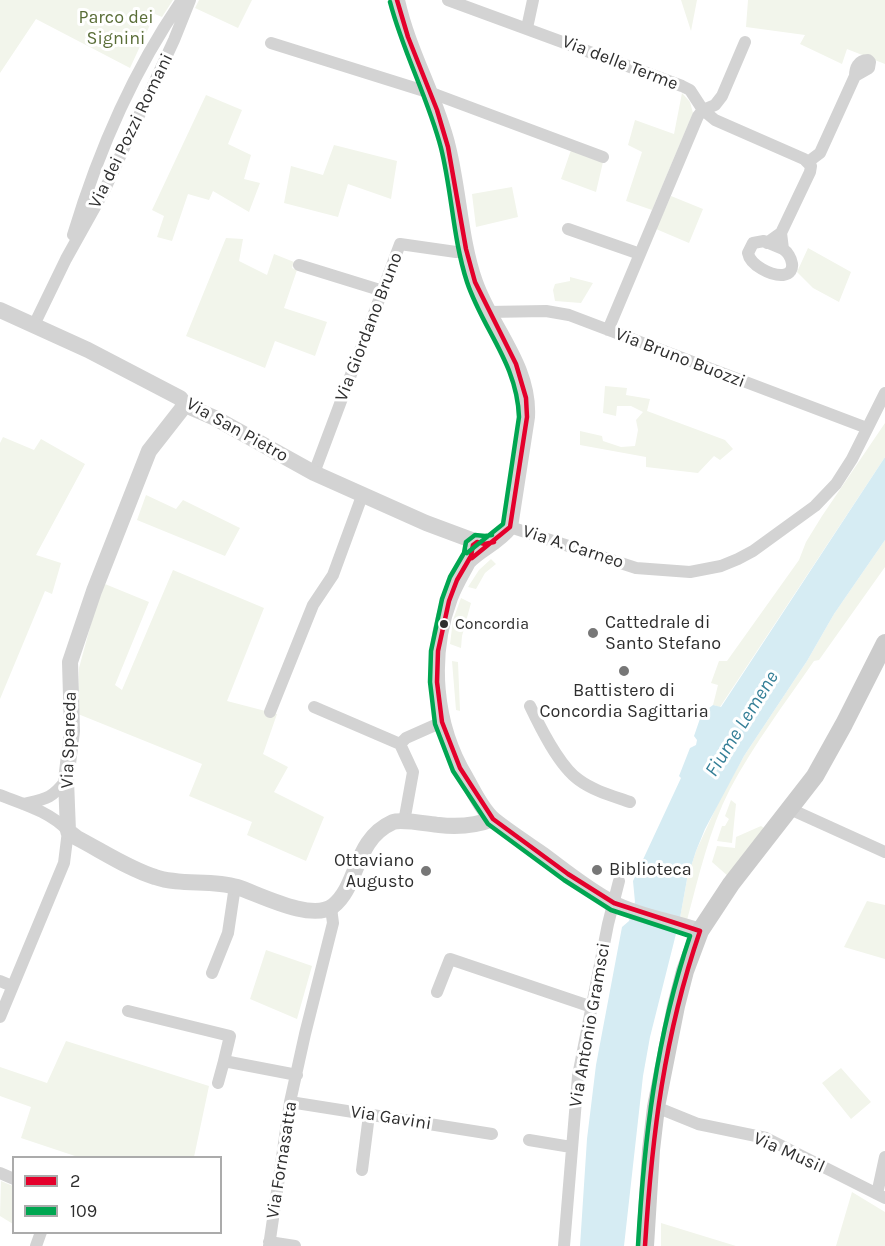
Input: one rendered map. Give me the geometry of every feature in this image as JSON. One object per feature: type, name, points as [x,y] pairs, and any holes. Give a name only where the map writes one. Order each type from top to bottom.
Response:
[{"type":"main road","points":[[645,1246],[656,1107],[676,1006],[685,971],[700,932],[732,884],[815,776],[885,643]]},
{"type":"street","name":"Via dei Pozzi Romani","points":[[66,259],[87,189],[105,146],[134,82],[163,27],[182,0]]},
{"type":"street","name":"Via dei Pozzi Romani","points":[[34,325],[66,259],[105,189],[174,40],[190,0]]},
{"type":"street","points":[[397,0],[448,146],[466,251],[475,283],[520,371],[528,399],[510,527],[499,540],[479,549],[457,580],[449,601],[439,647],[437,682],[442,722],[460,768],[493,819],[568,874],[621,906],[700,932]]},
{"type":"street","name":"Via delle Terme","points":[[448,0],[682,86],[690,90],[703,110],[715,120],[808,162]]},
{"type":"street","points":[[527,28],[533,0]]},
{"type":"street","points":[[608,330],[698,116],[703,110],[715,105],[722,96],[745,42]]},
{"type":"street","points":[[271,43],[429,93],[603,157]]},
{"type":"street","points":[[783,249],[782,233],[810,172],[808,162],[820,153],[855,76]]},
{"type":"street","points":[[568,230],[640,254]]},
{"type":"street","points":[[768,243],[782,233]]},
{"type":"street","points":[[753,243],[768,243],[783,249],[789,252],[792,262],[792,268],[787,274],[779,275],[756,266],[749,258],[753,243]]},
{"type":"street","name":"Via Giordano Bruno","points":[[314,473],[400,244],[456,252],[466,251]]},
{"type":"street","points":[[299,265],[383,291]]},
{"type":"street","name":"Via San Pietro","points":[[0,310],[169,392],[180,398],[185,405],[215,418],[314,473],[479,549]]},
{"type":"street","name":"Via Bruno Buozzi","points":[[488,312],[546,310],[569,315],[867,428]]},
{"type":"street","name":"Via A. Carneo","points":[[510,527],[636,567],[673,572],[706,570],[738,559],[753,551],[815,506],[836,484],[852,459],[885,393]]},
{"type":"street","name":"Via Spareda","points":[[0,1017],[6,984],[64,863],[68,831],[66,780],[72,731],[70,662],[94,591],[150,452],[185,405]]},
{"type":"street","points":[[270,712],[313,604],[333,575],[362,496]]},
{"type":"street","points":[[530,706],[540,727],[571,773],[594,789],[630,802]]},
{"type":"street","points":[[314,707],[400,744],[413,772],[404,822]]},
{"type":"street","points":[[400,744],[406,738],[442,722]]},
{"type":"street","points":[[23,804],[49,798],[58,792],[66,780]]},
{"type":"street","points":[[0,795],[61,823],[77,838],[152,877],[167,881],[235,886],[300,909],[316,910],[331,908],[339,900],[362,851],[377,832],[395,821],[442,826],[472,825],[493,819]]},
{"type":"street","points":[[790,809],[885,852]]},
{"type":"street","name":"Via Antonio Gramsci","points":[[564,1246],[578,1076],[592,1007],[621,906],[619,881]]},
{"type":"street","points":[[212,973],[228,933],[235,886]]},
{"type":"street","name":"Via Fornasatta","points":[[269,1244],[290,1102],[333,923],[331,908]]},
{"type":"street","points":[[437,992],[450,959],[592,1007]]},
{"type":"street","points":[[128,1011],[230,1036],[218,1083]]},
{"type":"street","points":[[224,1061],[297,1075]]},
{"type":"street","name":"Via Gavini","points":[[290,1102],[492,1134]]},
{"type":"street","name":"Via Musil","points":[[656,1107],[699,1124],[766,1138],[881,1196]]},
{"type":"street","points":[[362,1170],[369,1114]]},
{"type":"street","points":[[530,1140],[571,1147]]},
{"type":"street","points":[[881,1196],[885,1157]]},
{"type":"street","points":[[269,1244],[295,1246]]},
{"type":"green space","name":"Parco dei Signini","points":[[0,0],[173,0],[162,17],[155,14],[130,68],[36,19],[0,73]]},
{"type":"green space","name":"Parco dei Signini","points":[[199,0],[252,0],[238,28],[195,8]]},
{"type":"green space","points":[[681,0],[697,0],[691,31]]},
{"type":"green space","points":[[748,0],[885,0],[885,64],[847,49],[842,64],[800,44],[805,35],[746,27]]},
{"type":"green space","points":[[682,93],[690,102],[693,113],[652,210],[626,201],[642,152],[628,145],[635,120],[674,134]]},
{"type":"green space","points":[[206,95],[242,110],[228,144],[251,155],[244,179],[260,183],[249,212],[213,191],[209,200],[188,194],[172,241],[157,237],[164,216],[152,210]]},
{"type":"green space","points":[[334,145],[397,161],[391,199],[348,184],[338,217],[284,203],[291,166],[323,175]]},
{"type":"green space","points":[[571,150],[603,162],[596,192],[561,179]]},
{"type":"green space","points":[[512,187],[518,217],[476,227],[472,194]]},
{"type":"green space","points":[[671,196],[703,209],[689,243],[656,229]]},
{"type":"green space","points":[[226,238],[243,239],[239,261],[267,275],[274,254],[294,262],[292,268],[297,270],[284,308],[327,322],[315,356],[275,341],[265,368],[186,336]]},
{"type":"green space","points":[[808,248],[851,272],[839,302],[813,288],[797,272]]},
{"type":"green space","points":[[570,277],[593,283],[581,303],[555,301],[553,290],[555,284],[570,281]]},
{"type":"green space","points":[[605,386],[627,388],[626,395],[650,399],[647,411],[725,440],[733,449],[720,460],[714,456],[698,473],[646,467],[646,457],[580,445],[580,431],[602,436],[603,441],[621,447],[635,446],[638,430],[636,420],[643,412],[631,406],[617,406],[616,416],[603,413]]},
{"type":"green space","points":[[885,423],[885,457],[720,707],[713,705],[718,685],[711,683],[719,661],[727,661],[799,560],[806,542],[822,516]]},
{"type":"green space","points":[[3,437],[34,450],[41,439],[85,464],[36,555],[61,563],[52,594],[45,591],[0,699],[0,443]]},
{"type":"green space","points":[[146,495],[176,509],[183,500],[240,528],[225,556],[137,520]]},
{"type":"green space","points":[[885,540],[885,567],[819,660],[814,661],[781,708],[730,789],[710,837],[687,920],[680,918],[687,879],[696,851],[720,799],[744,756],[807,661],[834,614]]},
{"type":"green space","points":[[491,559],[496,564],[485,573],[476,589],[468,587],[479,570]]},
{"type":"green space","points":[[173,570],[264,608],[227,701],[277,714],[263,754],[288,767],[274,792],[324,817],[306,861],[247,835],[252,822],[189,796],[202,764],[78,714],[79,668],[95,609],[105,584],[149,602],[115,685],[122,690]]},
{"type":"green space","points":[[461,598],[471,603],[461,648],[450,644],[453,620]]},
{"type":"green space","points":[[452,661],[458,662],[460,711],[456,710]]},
{"type":"green space","points":[[731,800],[736,804],[732,843],[717,841],[722,826],[725,826],[729,819],[725,816]]},
{"type":"green space","points":[[761,826],[764,828],[729,877],[712,862],[717,846],[735,848],[736,837]]},
{"type":"green space","points":[[867,901],[885,905],[885,959],[844,947]]},
{"type":"green space","points":[[266,950],[312,966],[297,1019],[250,999]]},
{"type":"green space","points":[[66,1041],[209,1086],[194,1156],[75,1156],[21,1138],[31,1107],[0,1096],[0,1067],[47,1083]]},
{"type":"green space","points":[[841,1068],[871,1102],[851,1119],[822,1083]]},
{"type":"green space","points":[[1,1181],[12,1186],[12,1223],[0,1216]]},
{"type":"green space","points":[[852,1192],[885,1212],[885,1246],[836,1246]]},
{"type":"green space","points":[[661,1223],[736,1246],[661,1246]]},
{"type":"water","name":"Fiume Lemene","points":[[885,457],[885,540],[834,614],[807,661],[744,756],[705,829],[696,851],[687,879],[680,918],[650,1037],[643,1076],[624,1246],[580,1246],[587,1139],[596,1065],[622,927],[629,921],[635,902],[633,881],[681,778],[679,776],[690,748],[696,745],[697,740],[694,736],[704,707],[709,708],[713,705],[721,707]]},
{"type":"transit line","name":"2","points":[[397,0],[448,147],[466,249],[475,282],[516,364],[526,398],[527,417],[510,527],[472,558]]},
{"type":"transit line","name":"109","points":[[390,2],[441,148],[462,266],[467,282],[506,363],[517,398],[519,417],[503,524],[467,553]]},
{"type":"transit line","name":"109","points":[[492,535],[475,535],[466,542],[464,553],[450,577],[442,599],[431,651],[430,682],[435,724],[453,771],[488,824],[564,880],[611,910],[690,936],[668,1012],[660,1051],[648,1128],[638,1246]]},
{"type":"transit line","name":"2","points":[[494,542],[485,544],[477,542],[473,545],[471,556],[457,580],[449,601],[438,651],[437,682],[442,722],[460,768],[493,819],[568,874],[614,903],[700,931],[677,1009],[662,1086],[651,1165],[645,1246]]},
{"type":"place","name":"Concordia","points":[[444,624]]},
{"type":"place","name":"Cattedrale di Santo Stefano","points":[[593,633]]},
{"type":"place","name":"Battistero di Concordia Sagittaria","points":[[624,671]]},
{"type":"place","name":"Biblioteca","points":[[597,870]]},
{"type":"place","name":"Ottaviano Augusto","points":[[426,871]]}]
